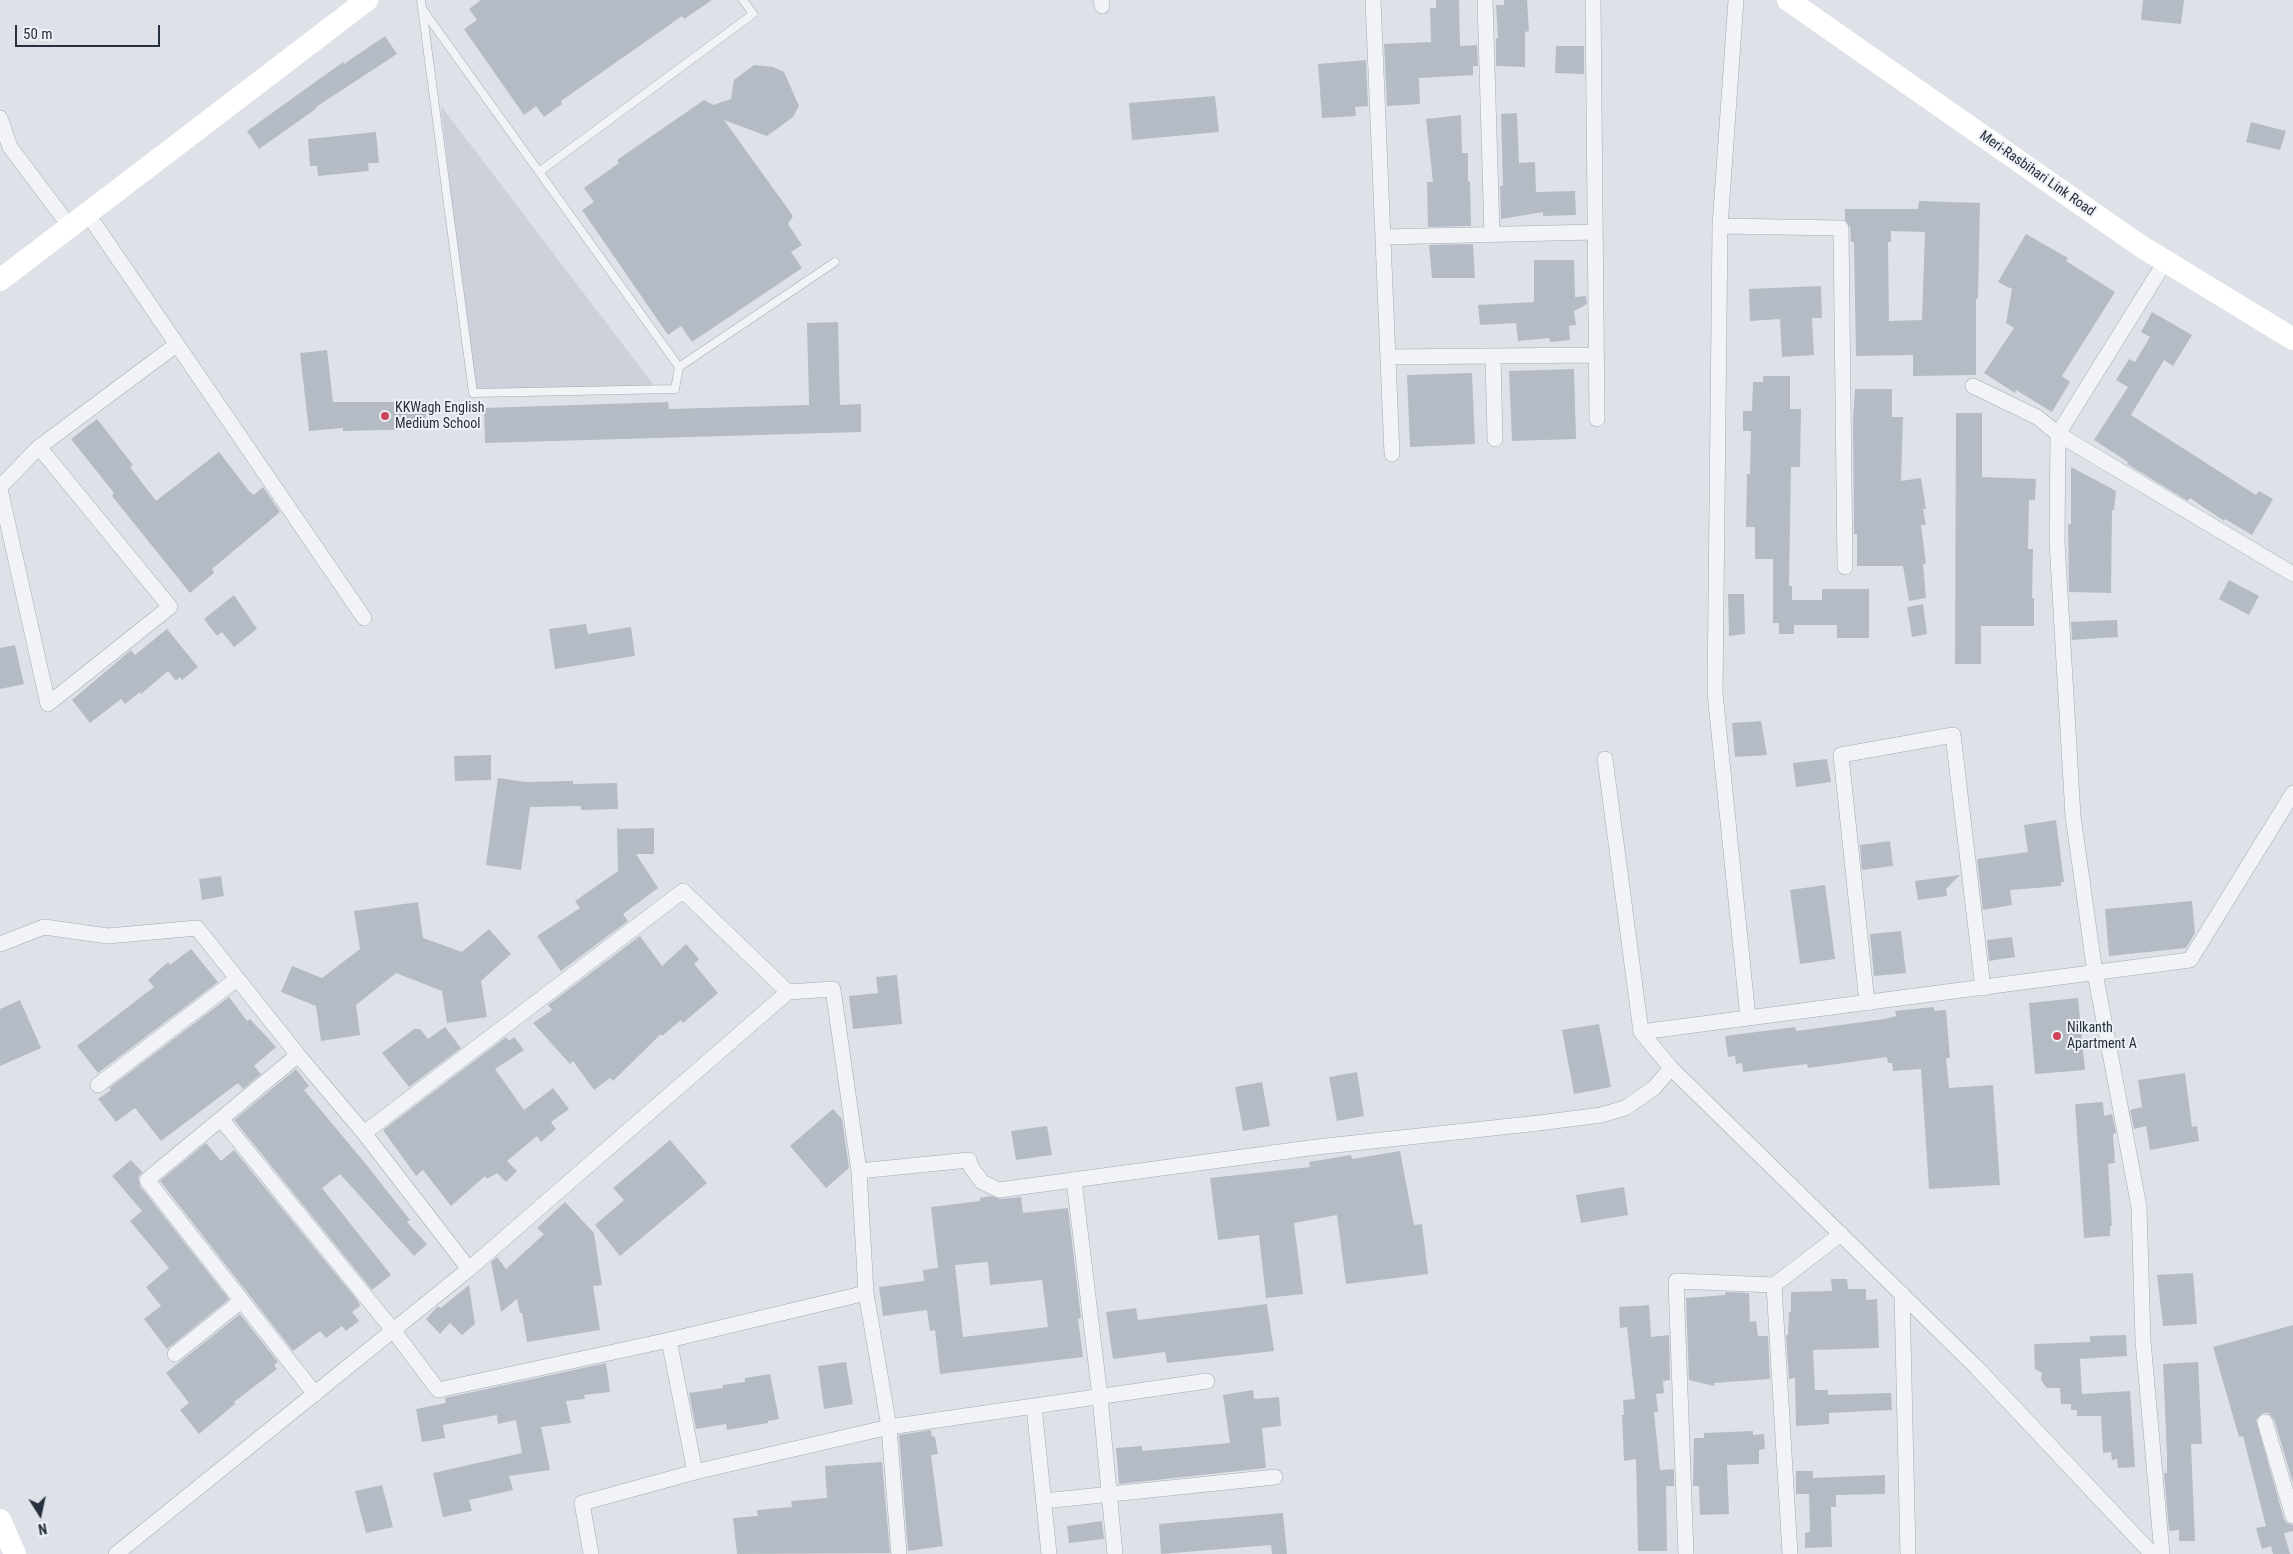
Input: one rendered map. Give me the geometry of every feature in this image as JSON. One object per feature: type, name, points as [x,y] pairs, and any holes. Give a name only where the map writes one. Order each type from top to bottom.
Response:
[{"type":"main road","points":[[0,280],[367,0]]},
{"type":"main road","name":"Meri-Rasbihari Link Road","points":[[1788,0],[2139,245],[2293,339]]},
{"type":"main road","points":[[0,1520],[15,1554]]},
{"type":"street","points":[[1373,0],[1392,454]]},
{"type":"street","points":[[1485,0],[1492,234]]},
{"type":"street","points":[[1593,0],[1597,419]]},
{"type":"street","points":[[1736,0],[1720,226],[1715,693],[1748,1018]]},
{"type":"street","points":[[0,118],[10,147],[78,220],[176,345],[364,618]]},
{"type":"street","points":[[1720,226],[1841,228],[1845,567]]},
{"type":"street","points":[[1383,237],[1595,232]]},
{"type":"street","points":[[2162,1554],[2143,1341],[2139,1208],[2094,973],[2073,816],[2057,542],[2058,434],[2165,262]]},
{"type":"street","points":[[39,448],[170,607],[48,704],[0,488],[39,448],[176,345]]},
{"type":"street","points":[[1388,357],[1596,355]]},
{"type":"street","points":[[1493,356],[1495,439]]},
{"type":"street","points":[[1974,386],[2037,417],[2058,434],[2293,574]]},
{"type":"street","points":[[1867,1003],[1841,755],[1953,735],[1983,988]]},
{"type":"street","points":[[1605,759],[1641,1032],[1671,1068],[1976,1368],[2152,1554]]},
{"type":"street","points":[[1641,1032],[2190,960],[2293,793]]},
{"type":"street","points":[[364,1133],[683,891],[788,992]]},
{"type":"street","points":[[0,944],[44,927],[108,936],[197,928],[298,1055],[364,1133],[469,1269]]},
{"type":"street","points":[[98,1085],[237,978]]},
{"type":"street","points":[[116,1554],[469,1269],[788,992],[833,989],[859,1171],[866,1293],[889,1427],[899,1554]]},
{"type":"street","points":[[298,1055],[147,1180],[314,1394]]},
{"type":"street","points":[[859,1171],[969,1160],[971,1167],[982,1182],[999,1190],[1317,1147],[1601,1115],[1625,1108],[1654,1088],[1671,1068]]},
{"type":"street","points":[[221,1119],[393,1330],[438,1390],[669,1340],[866,1293]]},
{"type":"street","points":[[1074,1180],[1100,1396],[1115,1554]]},
{"type":"street","points":[[1686,1554],[1676,1281],[1774,1285],[1841,1234]]},
{"type":"street","points":[[1774,1285],[1790,1554]]},
{"type":"street","points":[[1902,1294],[1908,1554]]},
{"type":"street","points":[[176,1354],[242,1301]]},
{"type":"street","points":[[669,1340],[695,1472]]},
{"type":"street","points":[[591,1554],[582,1502],[695,1472],[889,1427],[1207,1381]]},
{"type":"street","points":[[1034,1406],[1049,1554]]},
{"type":"street","points":[[2265,1422],[2293,1516]]},
{"type":"street","points":[[1044,1501],[1276,1477]]},
{"type":"lane","points":[[539,172],[754,14],[743,0]]},
{"type":"lane","points":[[421,4],[679,367]]},
{"type":"lane","points":[[421,4],[473,394],[675,389],[679,367],[834,262]]},
{"type":"shaded area","points":[[441,106],[659,392],[473,393]]},
{"type":"building","points":[[481,0],[712,0],[684,19],[682,16],[561,101],[562,104],[544,117],[536,106],[524,115],[464,29],[477,20],[469,9]]},
{"type":"building","points":[[1436,0],[1459,0],[1460,46],[1477,45],[1478,66],[1473,66],[1473,75],[1419,78],[1420,104],[1387,106],[1384,44],[1431,42],[1430,8],[1436,8]]},
{"type":"building","points":[[1504,0],[1527,0],[1529,31],[1525,32],[1525,67],[1496,66],[1496,38],[1498,38],[1496,5],[1504,5]]},
{"type":"building","points":[[2143,0],[2184,0],[2181,24],[2141,20]]},
{"type":"building","points":[[385,36],[397,54],[316,107],[259,149],[247,131],[343,62],[344,64]]},
{"type":"building","points":[[1556,46],[1584,46],[1584,74],[1555,73]]},
{"type":"building","points":[[1366,60],[1368,106],[1355,107],[1356,116],[1322,118],[1318,64]]},
{"type":"building","points":[[754,65],[773,67],[784,72],[799,106],[793,117],[767,136],[724,120],[793,216],[788,224],[802,245],[791,252],[802,268],[692,342],[681,326],[668,335],[582,210],[594,202],[584,188],[619,163],[617,160],[704,100],[713,105],[731,99],[734,80]]},
{"type":"building","points":[[1215,96],[1219,132],[1132,140],[1129,103]]},
{"type":"building","points":[[1517,113],[1519,163],[1535,162],[1536,192],[1575,191],[1576,215],[1543,216],[1543,212],[1501,219],[1500,186],[1503,186],[1501,114]]},
{"type":"building","points":[[1461,115],[1462,153],[1468,153],[1471,226],[1428,227],[1427,182],[1433,182],[1426,119]]},
{"type":"building","points":[[2251,122],[2286,131],[2280,150],[2246,142]]},
{"type":"building","points":[[376,132],[379,163],[368,163],[369,171],[318,176],[317,166],[310,166],[308,139]]},
{"type":"building","points":[[1919,201],[1980,203],[1978,299],[1976,299],[1976,375],[1913,376],[1913,355],[1856,356],[1854,242],[1851,242],[1850,227],[1845,220],[1845,209],[1918,209]],"holes":[[[1891,231],[1925,232],[1922,320],[1889,321],[1888,242],[1891,242]]]},
{"type":"building","points":[[2026,234],[2068,258],[2066,261],[2115,292],[2062,376],[2070,382],[2052,412],[2016,390],[2015,393],[1984,373],[2014,328],[2006,323],[2012,289],[1998,282]]},
{"type":"building","points":[[1473,244],[1475,278],[1432,278],[1429,245]]},
{"type":"building","points":[[1534,260],[1574,260],[1575,297],[1586,296],[1587,304],[1574,311],[1576,325],[1569,326],[1570,340],[1550,342],[1549,338],[1518,341],[1516,323],[1480,325],[1478,305],[1534,302]]},
{"type":"building","points":[[1821,286],[1822,318],[1812,318],[1814,355],[1782,357],[1780,319],[1750,321],[1749,289]]},
{"type":"building","points":[[2152,312],[2192,335],[2173,366],[2164,360],[2131,415],[2256,495],[2259,491],[2273,499],[2252,535],[2225,519],[2224,521],[2190,498],[2188,501],[2127,464],[2128,462],[2094,440],[2128,387],[2116,380],[2129,359],[2135,362],[2150,337],[2141,332]]},
{"type":"building","points":[[838,322],[840,405],[861,404],[861,432],[485,443],[484,408],[668,402],[669,409],[809,405],[807,323]]},
{"type":"building","points":[[327,350],[333,402],[427,402],[425,429],[343,431],[343,428],[309,431],[300,353]]},
{"type":"building","points":[[1574,369],[1576,439],[1512,441],[1509,371]]},
{"type":"building","points":[[1472,373],[1475,444],[1410,447],[1407,375]]},
{"type":"building","points":[[1763,376],[1790,376],[1790,409],[1801,409],[1800,467],[1791,467],[1789,586],[1792,586],[1792,600],[1822,600],[1822,589],[1869,589],[1869,638],[1837,638],[1837,625],[1794,625],[1794,634],[1779,634],[1779,623],[1773,623],[1773,559],[1755,559],[1755,527],[1746,527],[1747,474],[1750,474],[1751,431],[1743,431],[1743,411],[1752,411],[1753,382],[1763,382]]},
{"type":"building","points":[[1855,389],[1892,389],[1892,417],[1903,417],[1901,481],[1921,478],[1926,509],[1923,509],[1926,525],[1921,525],[1926,564],[1923,564],[1926,598],[1909,601],[1903,566],[1857,566],[1857,534],[1854,534],[1853,419]]},
{"type":"building","points":[[1956,413],[1982,413],[1982,477],[2036,479],[2035,500],[2029,500],[2028,549],[2033,549],[2032,598],[2034,598],[2034,626],[1981,626],[1981,664],[1955,664]]},
{"type":"building","points":[[97,419],[133,465],[130,467],[156,501],[219,452],[249,491],[254,495],[263,487],[280,512],[212,569],[214,573],[190,593],[112,496],[114,493],[71,439]]},
{"type":"building","points":[[2071,467],[2116,491],[2114,510],[2112,510],[2111,593],[2069,592],[2068,524],[2071,524]]},
{"type":"building","points":[[2229,580],[2259,596],[2249,615],[2219,599]]},
{"type":"building","points":[[1728,594],[1744,594],[1745,634],[1729,636]]},
{"type":"building","points":[[234,595],[257,629],[234,647],[222,632],[217,636],[204,619]]},
{"type":"building","points":[[1923,604],[1927,634],[1912,637],[1907,607]]},
{"type":"building","points":[[2117,620],[2118,637],[2072,640],[2071,622]]},
{"type":"building","points":[[586,624],[588,634],[631,627],[635,656],[555,669],[549,629]]},
{"type":"building","points":[[167,629],[198,667],[182,680],[180,677],[176,681],[168,671],[141,694],[140,692],[125,704],[121,699],[90,723],[72,700],[131,650],[135,655]]},
{"type":"building","points":[[15,645],[24,684],[0,689],[0,648]]},
{"type":"building","points":[[1761,721],[1767,755],[1735,757],[1732,723]]},
{"type":"building","points":[[491,755],[491,780],[455,781],[454,756]]},
{"type":"building","points":[[1827,759],[1831,782],[1796,787],[1793,763]]},
{"type":"building","points":[[498,778],[525,782],[573,781],[573,784],[617,783],[618,809],[581,810],[581,806],[530,807],[521,870],[486,865]]},
{"type":"building","points":[[2056,820],[2064,882],[2061,882],[2061,886],[2010,890],[2012,905],[1983,910],[1977,859],[2028,852],[2024,825]]},
{"type":"building","points":[[617,827],[619,829],[654,828],[654,854],[636,854],[658,888],[623,914],[628,921],[561,971],[537,936],[580,908],[575,901],[618,871]]},
{"type":"building","points":[[1890,841],[1893,866],[1862,870],[1860,845]]},
{"type":"building","points":[[1960,875],[1946,889],[1947,896],[1918,900],[1915,881]]},
{"type":"building","points":[[221,876],[224,896],[202,900],[199,879]]},
{"type":"building","points":[[1825,885],[1835,959],[1800,964],[1790,890]]},
{"type":"building","points":[[2192,901],[2195,933],[2186,948],[2109,956],[2105,909]]},
{"type":"building","points":[[418,902],[423,938],[462,952],[489,929],[511,954],[481,981],[487,1017],[447,1023],[442,991],[396,973],[356,1005],[360,1035],[321,1041],[316,1006],[281,992],[292,966],[322,978],[360,949],[354,911]]},
{"type":"building","points":[[1901,931],[1906,973],[1874,976],[1870,934]]},
{"type":"building","points":[[640,936],[662,966],[686,944],[699,959],[694,964],[718,993],[683,1023],[681,1020],[662,1036],[661,1034],[613,1081],[610,1078],[594,1090],[573,1061],[570,1064],[533,1023],[552,1010],[548,1005]]},
{"type":"building","points":[[2012,937],[2015,957],[1989,961],[1987,940]]},
{"type":"building","points":[[191,949],[218,982],[98,1073],[77,1046],[154,987],[148,980],[168,962],[170,965]]},
{"type":"building","points":[[897,975],[902,1024],[853,1029],[849,996],[878,993],[876,977]]},
{"type":"building","points":[[229,997],[247,1021],[250,1019],[276,1047],[254,1066],[261,1074],[243,1089],[238,1083],[161,1141],[135,1108],[116,1122],[98,1099],[111,1090],[109,1088]]},
{"type":"building","name":"Nilkanth Apartment A","points":[[2078,998],[2085,1070],[2035,1074],[2029,1003]]},
{"type":"building","points":[[20,1000],[41,1048],[0,1066],[0,1009]]},
{"type":"building","points":[[1934,1007],[1934,1011],[1946,1010],[1950,1058],[1946,1058],[1949,1088],[1993,1085],[2000,1185],[1929,1189],[1921,1069],[1893,1071],[1892,1063],[1888,1063],[1887,1057],[1808,1068],[1807,1064],[1743,1072],[1742,1063],[1736,1064],[1735,1056],[1728,1057],[1725,1036],[1795,1027],[1796,1031],[1885,1019],[1896,1016],[1895,1011]]},
{"type":"building","points":[[1599,1024],[1611,1087],[1574,1094],[1562,1030]]},
{"type":"building","points":[[445,1027],[461,1048],[409,1087],[382,1053],[414,1029],[420,1029],[428,1039]]},
{"type":"building","points":[[506,1037],[509,1041],[514,1037],[524,1050],[495,1069],[524,1110],[553,1088],[569,1109],[551,1122],[556,1129],[541,1142],[537,1136],[507,1161],[517,1171],[506,1182],[497,1173],[487,1179],[485,1176],[451,1206],[423,1170],[416,1176],[383,1130]]},
{"type":"building","points":[[296,1069],[309,1086],[304,1090],[365,1163],[410,1220],[407,1222],[427,1244],[414,1256],[340,1174],[322,1188],[391,1275],[372,1290],[234,1120]]},
{"type":"building","points":[[1357,1072],[1364,1116],[1337,1121],[1329,1077]]},
{"type":"building","points":[[2185,1073],[2192,1127],[2197,1126],[2199,1141],[2150,1150],[2146,1126],[2134,1129],[2130,1110],[2142,1107],[2138,1080]]},
{"type":"building","points":[[1262,1082],[1270,1126],[1243,1131],[1235,1087]]},
{"type":"building","points":[[2103,1102],[2104,1116],[2112,1114],[2116,1133],[2113,1134],[2115,1163],[2108,1164],[2112,1226],[2110,1226],[2110,1236],[2084,1238],[2075,1104]]},
{"type":"building","points":[[833,1109],[842,1119],[849,1168],[826,1188],[790,1146]]},
{"type":"building","points":[[1047,1126],[1052,1155],[1016,1160],[1011,1131]]},
{"type":"building","points":[[670,1140],[707,1183],[620,1256],[595,1225],[624,1200],[613,1188]]},
{"type":"building","points":[[206,1143],[221,1161],[234,1150],[358,1301],[360,1306],[352,1312],[359,1321],[346,1331],[342,1326],[326,1338],[320,1331],[293,1351],[160,1181]]},
{"type":"building","points":[[1400,1151],[1414,1225],[1422,1224],[1428,1274],[1346,1284],[1337,1215],[1294,1223],[1303,1294],[1266,1298],[1259,1235],[1218,1240],[1210,1178],[1310,1167],[1309,1162],[1351,1155],[1352,1159]]},
{"type":"building","points":[[131,1160],[142,1172],[138,1177],[140,1186],[229,1299],[167,1349],[144,1319],[161,1306],[146,1287],[169,1268],[130,1221],[142,1211],[112,1176]]},
{"type":"building","points":[[1624,1187],[1628,1215],[1581,1223],[1576,1195]]},
{"type":"building","points":[[991,1196],[1000,1199],[1021,1197],[1023,1213],[1068,1208],[1081,1318],[1078,1319],[1083,1357],[940,1374],[935,1330],[930,1331],[927,1310],[883,1316],[879,1287],[924,1281],[923,1270],[938,1268],[931,1207],[980,1201],[980,1198]],"holes":[[[988,1262],[990,1285],[1042,1280],[1048,1327],[963,1337],[955,1265]]]},
{"type":"building","points":[[565,1202],[594,1233],[602,1285],[593,1286],[600,1330],[527,1342],[522,1313],[520,1313],[517,1299],[501,1312],[491,1262],[497,1257],[506,1269],[544,1234],[537,1228]]},
{"type":"building","points":[[2193,1273],[2197,1324],[2163,1326],[2157,1275]]},
{"type":"building","points":[[1831,1279],[1847,1279],[1848,1289],[1866,1289],[1866,1300],[1877,1299],[1879,1348],[1813,1350],[1815,1390],[1828,1390],[1828,1395],[1891,1393],[1892,1410],[1829,1413],[1829,1424],[1796,1426],[1795,1378],[1789,1379],[1786,1335],[1788,1335],[1789,1312],[1791,1312],[1791,1292],[1832,1291]]},
{"type":"building","points":[[469,1285],[475,1324],[462,1335],[450,1323],[440,1334],[426,1319],[438,1306],[441,1308]]},
{"type":"building","points":[[1725,1292],[1749,1293],[1750,1322],[1756,1321],[1758,1336],[1768,1336],[1770,1379],[1714,1383],[1714,1386],[1689,1380],[1686,1298],[1725,1295]]},
{"type":"building","points":[[1267,1304],[1274,1351],[1167,1363],[1165,1352],[1113,1359],[1106,1312],[1136,1308],[1138,1320]]},
{"type":"building","points":[[1649,1305],[1651,1337],[1669,1335],[1670,1380],[1663,1381],[1664,1393],[1656,1394],[1658,1412],[1654,1412],[1660,1470],[1674,1469],[1674,1486],[1666,1486],[1667,1551],[1638,1551],[1636,1459],[1624,1461],[1623,1400],[1635,1399],[1627,1327],[1620,1328],[1619,1307]]},
{"type":"building","points":[[240,1314],[278,1362],[274,1365],[277,1369],[234,1402],[235,1404],[199,1434],[180,1410],[189,1403],[166,1373]]},
{"type":"building","points":[[2293,1325],[2293,1483],[2274,1419],[2268,1413],[2263,1413],[2256,1420],[2284,1519],[2287,1523],[2293,1525],[2293,1531],[2284,1533],[2290,1554],[2273,1554],[2271,1546],[2262,1549],[2256,1528],[2266,1526],[2243,1436],[2239,1437],[2213,1347]]},
{"type":"building","points":[[2126,1335],[2127,1356],[2080,1359],[2082,1394],[2130,1391],[2135,1467],[2118,1468],[2117,1459],[2112,1460],[2111,1452],[2103,1453],[2101,1416],[2077,1416],[2077,1410],[2071,1410],[2071,1404],[2061,1404],[2060,1388],[2047,1388],[2041,1380],[2042,1373],[2035,1369],[2034,1344],[2090,1342],[2090,1336]]},
{"type":"building","points":[[846,1362],[853,1404],[824,1409],[818,1366]]},
{"type":"building","points":[[2198,1362],[2202,1444],[2191,1444],[2195,1541],[2179,1541],[2179,1530],[2169,1531],[2164,1473],[2167,1473],[2167,1454],[2163,1364]]},
{"type":"building","points":[[606,1363],[610,1392],[584,1395],[585,1399],[566,1401],[571,1423],[541,1427],[550,1470],[509,1476],[513,1490],[469,1500],[472,1511],[443,1517],[433,1473],[522,1453],[516,1420],[498,1424],[497,1415],[443,1425],[445,1438],[422,1442],[416,1409],[446,1403],[445,1398]]},
{"type":"building","points":[[770,1374],[779,1419],[768,1421],[768,1423],[727,1430],[726,1424],[696,1429],[689,1393],[723,1388],[723,1385],[745,1382],[745,1378]]},
{"type":"building","points":[[1253,1390],[1254,1399],[1279,1397],[1281,1426],[1262,1428],[1266,1468],[1119,1484],[1116,1448],[1142,1446],[1142,1451],[1230,1443],[1223,1395]]},
{"type":"building","points":[[931,1430],[932,1436],[935,1437],[938,1454],[931,1455],[943,1546],[908,1551],[899,1435]]},
{"type":"building","points":[[1753,1431],[1753,1435],[1764,1434],[1765,1449],[1759,1450],[1759,1464],[1727,1465],[1729,1514],[1700,1515],[1699,1486],[1693,1486],[1694,1438],[1704,1438],[1704,1433]]},
{"type":"building","points":[[882,1462],[890,1553],[737,1554],[733,1518],[758,1516],[757,1510],[792,1507],[791,1501],[827,1498],[825,1466]]},
{"type":"building","points":[[1796,1471],[1813,1471],[1813,1478],[1885,1475],[1885,1494],[1836,1495],[1836,1507],[1831,1507],[1832,1547],[1805,1548],[1805,1533],[1810,1532],[1809,1494],[1796,1494]]},
{"type":"building","points":[[382,1485],[393,1527],[366,1533],[355,1491]]},
{"type":"building","points":[[1283,1513],[1287,1554],[1272,1554],[1271,1545],[1161,1554],[1159,1524]]},
{"type":"building","points":[[1102,1521],[1104,1539],[1069,1543],[1067,1526]]},
{"type":"place","name":"KKWagh English Medium School","points":[[385,416]]},
{"type":"place","name":"Nilkanth Apartment A","points":[[2057,1036]]}]
